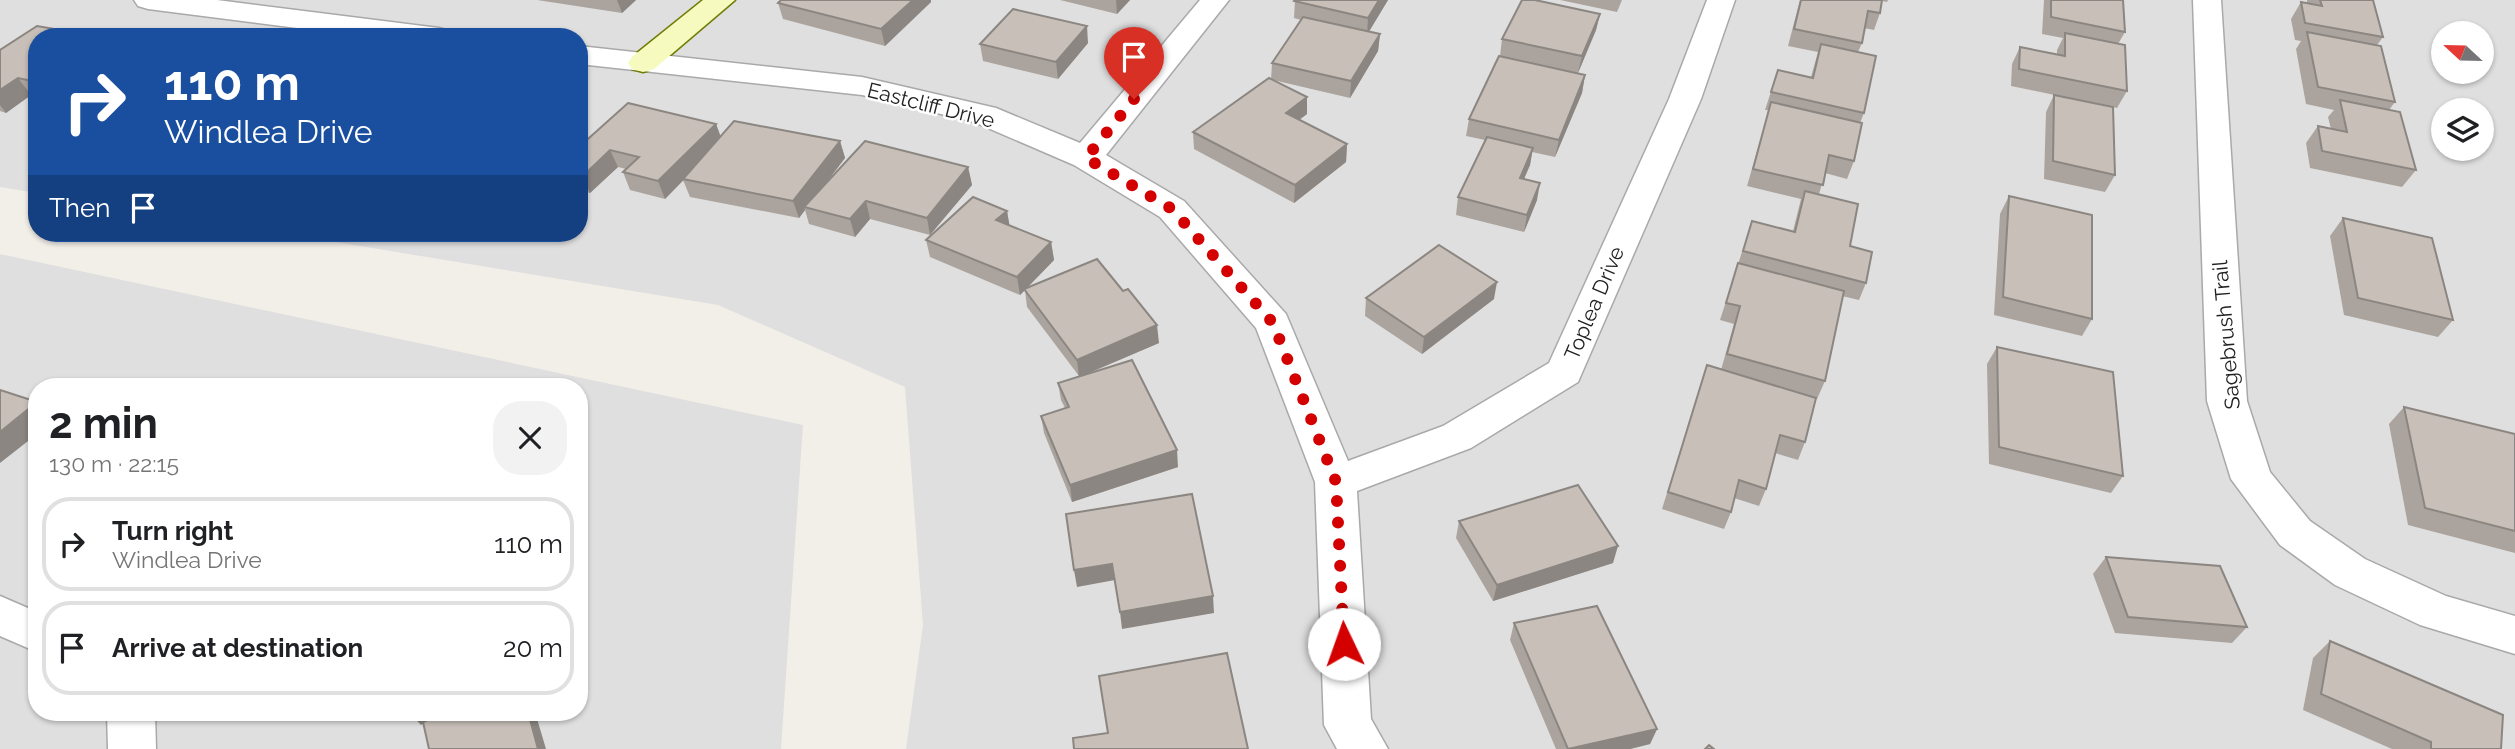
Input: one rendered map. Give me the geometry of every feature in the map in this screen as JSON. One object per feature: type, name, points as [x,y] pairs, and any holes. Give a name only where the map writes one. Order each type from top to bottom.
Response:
[{"type":"street","points":[[148,0],[368,28]]},
{"type":"street","points":[[643,62],[721,0]]},
{"type":"street","points":[[1086,158],[1214,0]]},
{"type":"street","name":"Toplea Drive","points":[[1336,482],[1457,437],[1564,372],[1685,99],[1720,0]]},
{"type":"street","name":"Sagebrush Trail","points":[[2207,0],[2227,401],[2252,479],[2295,533],[2350,572],[2436,612],[2515,635]]},
{"type":"street","name":"Eastcliff Drive","points":[[588,56],[862,86],[985,115],[1086,158],[1172,209],[1273,323],[1336,482],[1348,725],[1364,749]]},
{"type":"street","points":[[0,615],[28,629]]},
{"type":"street","points":[[131,721],[132,749]]},
{"type":"shaded area","points":[[0,0],[2515,0],[2515,749],[906,749],[923,625],[905,387],[718,305],[336,242],[588,242],[588,28],[28,28],[28,192],[0,187]]},
{"type":"shaded area","points":[[0,254],[582,378],[28,378],[28,721],[588,721],[588,379],[803,425],[781,749],[0,749]]},
{"type":"building","points":[[781,0],[913,0],[881,29],[778,3]]},
{"type":"building","points":[[1295,0],[1379,0],[1368,18]]},
{"type":"building","points":[[1522,0],[1535,0],[1600,14],[1582,56],[1502,39]]},
{"type":"building","points":[[1801,0],[1882,0],[1880,13],[1868,11],[1862,43],[1794,29]]},
{"type":"building","points":[[2051,0],[2123,0],[2125,32],[2051,17]]},
{"type":"building","points":[[2320,0],[2373,0],[2383,37],[2305,23],[2301,2],[2322,6]]},
{"type":"building","points":[[1013,9],[1087,26],[1056,62],[980,44]]},
{"type":"building","points":[[1303,17],[1380,34],[1351,81],[1272,63]]},
{"type":"building","points":[[28,32],[28,80],[18,78],[0,90],[0,50]]},
{"type":"building","points":[[2307,32],[2381,46],[2395,102],[2318,87]]},
{"type":"building","points":[[2065,33],[2125,45],[2127,91],[2019,69],[2020,47],[2065,56]]},
{"type":"building","points":[[1821,44],[1876,56],[1864,113],[1771,92],[1778,70],[1813,78]]},
{"type":"building","points":[[1499,56],[1585,75],[1559,140],[1469,119]]},
{"type":"building","points":[[1269,78],[1307,97],[1286,113],[1347,144],[1295,185],[1193,132]]},
{"type":"building","points":[[2054,95],[2113,107],[2115,175],[2053,161]]},
{"type":"building","points":[[2340,100],[2400,112],[2416,170],[2322,151],[2318,126],[2347,132]]},
{"type":"building","points":[[1771,102],[1862,123],[1854,161],[1829,155],[1823,185],[1753,169]]},
{"type":"building","points":[[628,103],[716,124],[658,181],[623,172],[639,157],[610,150],[588,171],[588,139]]},
{"type":"building","points":[[734,121],[840,141],[793,201],[683,179]]},
{"type":"building","points":[[1487,137],[1533,148],[1520,178],[1540,183],[1527,215],[1458,197]]},
{"type":"building","points":[[865,141],[968,167],[927,218],[866,201],[850,219],[804,207]]},
{"type":"building","points":[[1805,191],[1858,204],[1850,246],[1872,252],[1866,283],[1743,251],[1752,221],[1795,232]]},
{"type":"building","points":[[2009,196],[2092,215],[2092,319],[2003,297]]},
{"type":"building","points":[[973,197],[1007,211],[996,220],[1051,242],[1017,277],[926,240]]},
{"type":"building","points":[[2343,218],[2432,238],[2453,320],[2358,298]]},
{"type":"building","points":[[1439,245],[1497,282],[1424,337],[1366,298]]},
{"type":"building","points":[[1097,259],[1123,291],[1128,289],[1157,325],[1077,360],[1024,289]]},
{"type":"building","points":[[1738,263],[1844,291],[1825,381],[1727,354],[1740,306],[1726,303]]},
{"type":"building","points":[[1997,347],[2113,372],[2123,476],[1999,447]]},
{"type":"building","points":[[1132,360],[1177,450],[1070,485],[1041,416],[1069,407],[1058,383]]},
{"type":"building","points":[[1707,365],[1816,398],[1805,442],[1780,435],[1766,489],[1739,480],[1731,512],[1668,492]]},
{"type":"building","points":[[0,390],[28,399],[28,409],[0,432]]},
{"type":"building","points":[[2404,407],[2515,434],[2515,531],[2425,508]]},
{"type":"building","points":[[1578,485],[1618,546],[1497,585],[1459,521]]},
{"type":"building","points":[[1192,494],[1213,596],[1120,612],[1112,564],[1074,570],[1066,514]]},
{"type":"building","points":[[2106,557],[2220,566],[2247,627],[2128,617]]},
{"type":"building","points":[[1597,606],[1657,729],[1568,749],[1514,623]]},
{"type":"building","points":[[2330,641],[2503,715],[2501,749],[2431,749],[2431,742],[2321,694]]},
{"type":"building","points":[[1227,653],[1248,749],[1074,749],[1073,738],[1108,733],[1099,676]]},
{"type":"building","points":[[530,721],[538,749],[429,749],[423,722]]},
{"type":"route","points":[[1134,99],[1086,158],[1172,209],[1273,323],[1336,482],[1344,644]]}]
